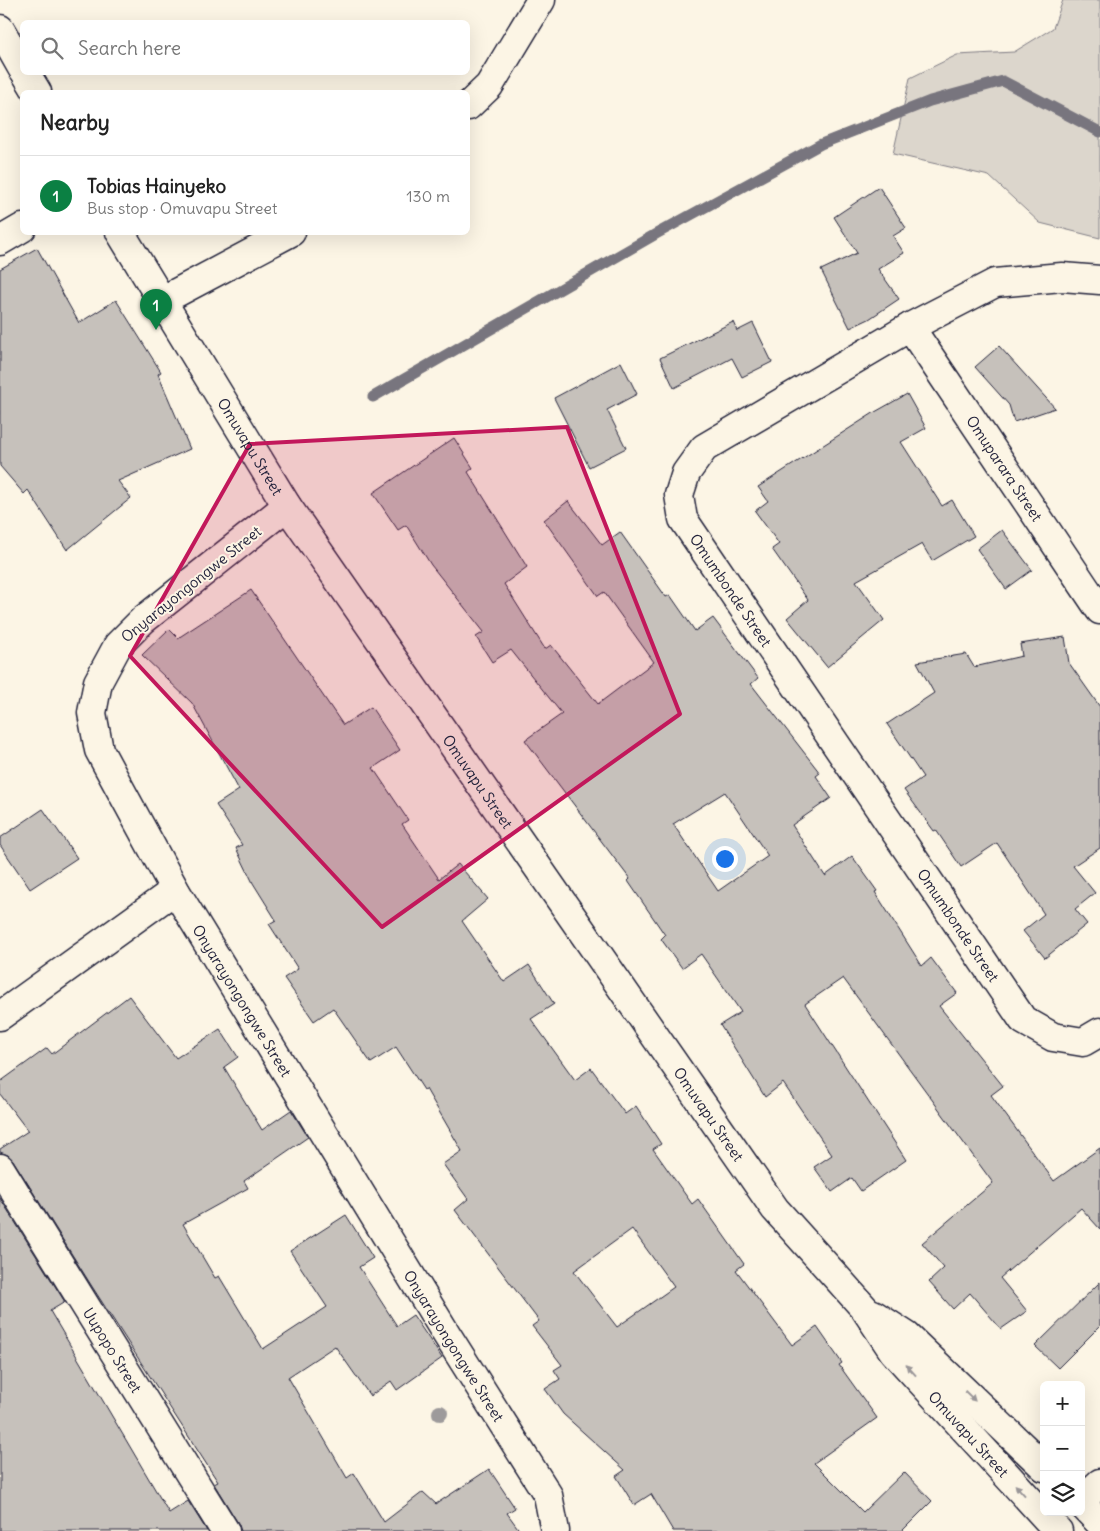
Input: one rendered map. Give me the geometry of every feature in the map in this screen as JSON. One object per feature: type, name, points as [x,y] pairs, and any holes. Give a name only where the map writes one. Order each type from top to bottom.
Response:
[{"type":"street","points":[[470,104],[489,86],[541,0]]},
{"type":"street","points":[[0,29],[20,64]]},
{"type":"street","points":[[27,75],[36,90]]},
{"type":"street","points":[[0,241],[20,229]]},
{"type":"street","name":"Omuvapu Street","points":[[122,235],[287,506],[775,1209],[865,1309],[892,1351],[1057,1525]]},
{"type":"street","points":[[161,300],[285,235]]},
{"type":"street","name":"Omumbonde Street","points":[[1100,280],[1062,277],[995,283],[910,327],[704,448],[686,473],[678,496],[682,520],[1023,1020],[1053,1037],[1083,1042],[1100,1032]]},
{"type":"street","name":"Omuparara Street","points":[[910,327],[1100,610]]},
{"type":"street","name":"Onyarayongongwe Street","points":[[287,506],[143,620],[118,645],[98,682],[92,713],[99,750],[175,890],[447,1335],[548,1495],[555,1531]]},
{"type":"street","points":[[0,1016],[175,890]]},
{"type":"street","name":"Uupopo Street","points":[[0,1168],[225,1531]]},
{"type":"street","name":"Omuvapu Street","points":[[865,1309],[907,1336],[1040,1463]]},
{"type":"street","points":[[1085,1498],[1100,1483]]},
{"type":"street","points":[[1085,1507],[1100,1524],[1095,1531]]},
{"type":"highlighted area","points":[[567,427],[680,714],[382,927],[130,656],[250,444]]},
{"type":"shaded area","points":[[1063,0],[1100,0],[1100,238],[1040,223],[989,176],[893,154],[910,78],[957,55],[1014,52],[1053,28]]},
{"type":"building","points":[[879,187],[906,228],[893,236],[904,253],[878,269],[899,299],[869,319],[850,328],[821,270],[857,253],[834,217]]},
{"type":"building","points":[[37,248],[79,323],[116,300],[161,372],[158,374],[190,449],[118,481],[131,498],[67,550],[28,490],[24,494],[0,466],[0,269]]},
{"type":"building","points":[[733,322],[737,331],[753,323],[772,362],[742,377],[732,358],[674,388],[660,358]]},
{"type":"building","points":[[999,346],[1055,408],[1014,422],[1009,405],[975,367]]},
{"type":"building","points":[[621,362],[637,394],[607,410],[626,448],[589,467],[554,398]]},
{"type":"building","points":[[907,394],[926,428],[901,442],[942,506],[952,500],[974,536],[932,561],[922,544],[856,581],[884,620],[827,667],[787,618],[808,600],[772,549],[779,544],[755,511],[768,501],[758,487],[875,412]]},
{"type":"building","points":[[454,438],[473,468],[468,472],[527,567],[504,584],[545,649],[551,645],[598,704],[654,662],[604,592],[598,596],[544,520],[568,501],[602,545],[620,532],[666,597],[670,595],[695,631],[713,618],[758,678],[751,684],[820,773],[816,776],[831,798],[792,825],[825,876],[852,856],[877,891],[875,892],[922,966],[931,958],[957,993],[939,1006],[1003,1086],[991,1095],[1054,1181],[1100,1148],[1100,1229],[1081,1208],[1000,1278],[1027,1311],[1001,1329],[970,1293],[953,1309],[929,1282],[944,1268],[922,1243],[993,1183],[843,978],[805,1004],[906,1160],[861,1191],[852,1178],[832,1192],[814,1167],[832,1155],[783,1083],[765,1097],[720,1025],[741,1012],[701,954],[682,968],[661,939],[665,935],[628,881],[630,879],[525,740],[562,714],[511,650],[492,662],[476,637],[484,632],[431,565],[406,525],[398,530],[373,493]],"holes":[[[725,792],[768,856],[718,891],[673,824]]]},
{"type":"building","points":[[1002,530],[1032,570],[1006,589],[977,549]]},
{"type":"building","points":[[251,590],[343,725],[371,707],[400,750],[373,768],[408,820],[402,824],[439,879],[458,864],[488,899],[462,921],[504,982],[529,965],[554,1004],[531,1019],[575,1080],[591,1068],[625,1114],[636,1106],[661,1144],[653,1149],[692,1204],[698,1199],[744,1264],[736,1270],[792,1345],[817,1327],[842,1363],[839,1365],[877,1418],[814,1463],[863,1512],[904,1472],[932,1501],[902,1531],[673,1531],[651,1494],[634,1505],[616,1476],[625,1470],[563,1414],[545,1389],[560,1379],[554,1370],[562,1365],[532,1326],[539,1321],[455,1210],[468,1199],[443,1164],[462,1151],[426,1089],[424,1090],[396,1047],[371,1063],[333,1008],[314,1021],[284,978],[298,969],[269,924],[276,920],[253,883],[236,848],[242,845],[216,805],[239,790],[192,703],[142,655],[169,629],[178,638]],"holes":[[[632,1229],[674,1287],[617,1327],[574,1271]]]},
{"type":"building","points":[[1065,637],[1069,663],[1100,707],[1100,848],[1073,866],[1095,893],[1075,909],[1087,924],[1045,958],[1023,931],[1044,914],[997,843],[961,867],[936,830],[934,831],[904,790],[923,777],[887,724],[934,693],[917,662],[966,654],[974,667],[1022,656],[1020,644]]},
{"type":"building","points":[[43,809],[77,858],[30,889],[0,845],[0,838]]},
{"type":"building","points":[[129,996],[176,1058],[220,1029],[238,1057],[224,1067],[262,1130],[291,1110],[308,1137],[244,1181],[248,1188],[183,1224],[215,1278],[219,1276],[263,1349],[327,1307],[290,1251],[346,1215],[373,1258],[359,1267],[397,1326],[413,1315],[442,1358],[397,1390],[391,1381],[370,1396],[335,1346],[288,1377],[347,1478],[354,1473],[384,1522],[423,1492],[436,1504],[489,1469],[515,1508],[507,1513],[520,1531],[241,1531],[214,1484],[218,1482],[13,1160],[8,1155],[0,1152],[0,1149],[28,1131],[0,1094],[0,1082],[47,1048],[52,1054]]},
{"type":"building","points":[[0,1198],[65,1302],[50,1311],[169,1513],[188,1501],[207,1531],[0,1531]]},
{"type":"building","points":[[1100,1282],[1100,1326],[1058,1368],[1035,1346]]},
{"type":"waterway","points":[[373,397],[656,234],[821,144],[930,101],[1003,81],[1100,132]]},
{"type":"place","name":"Tobias Hainyeko","points":[[156,330]]}]
